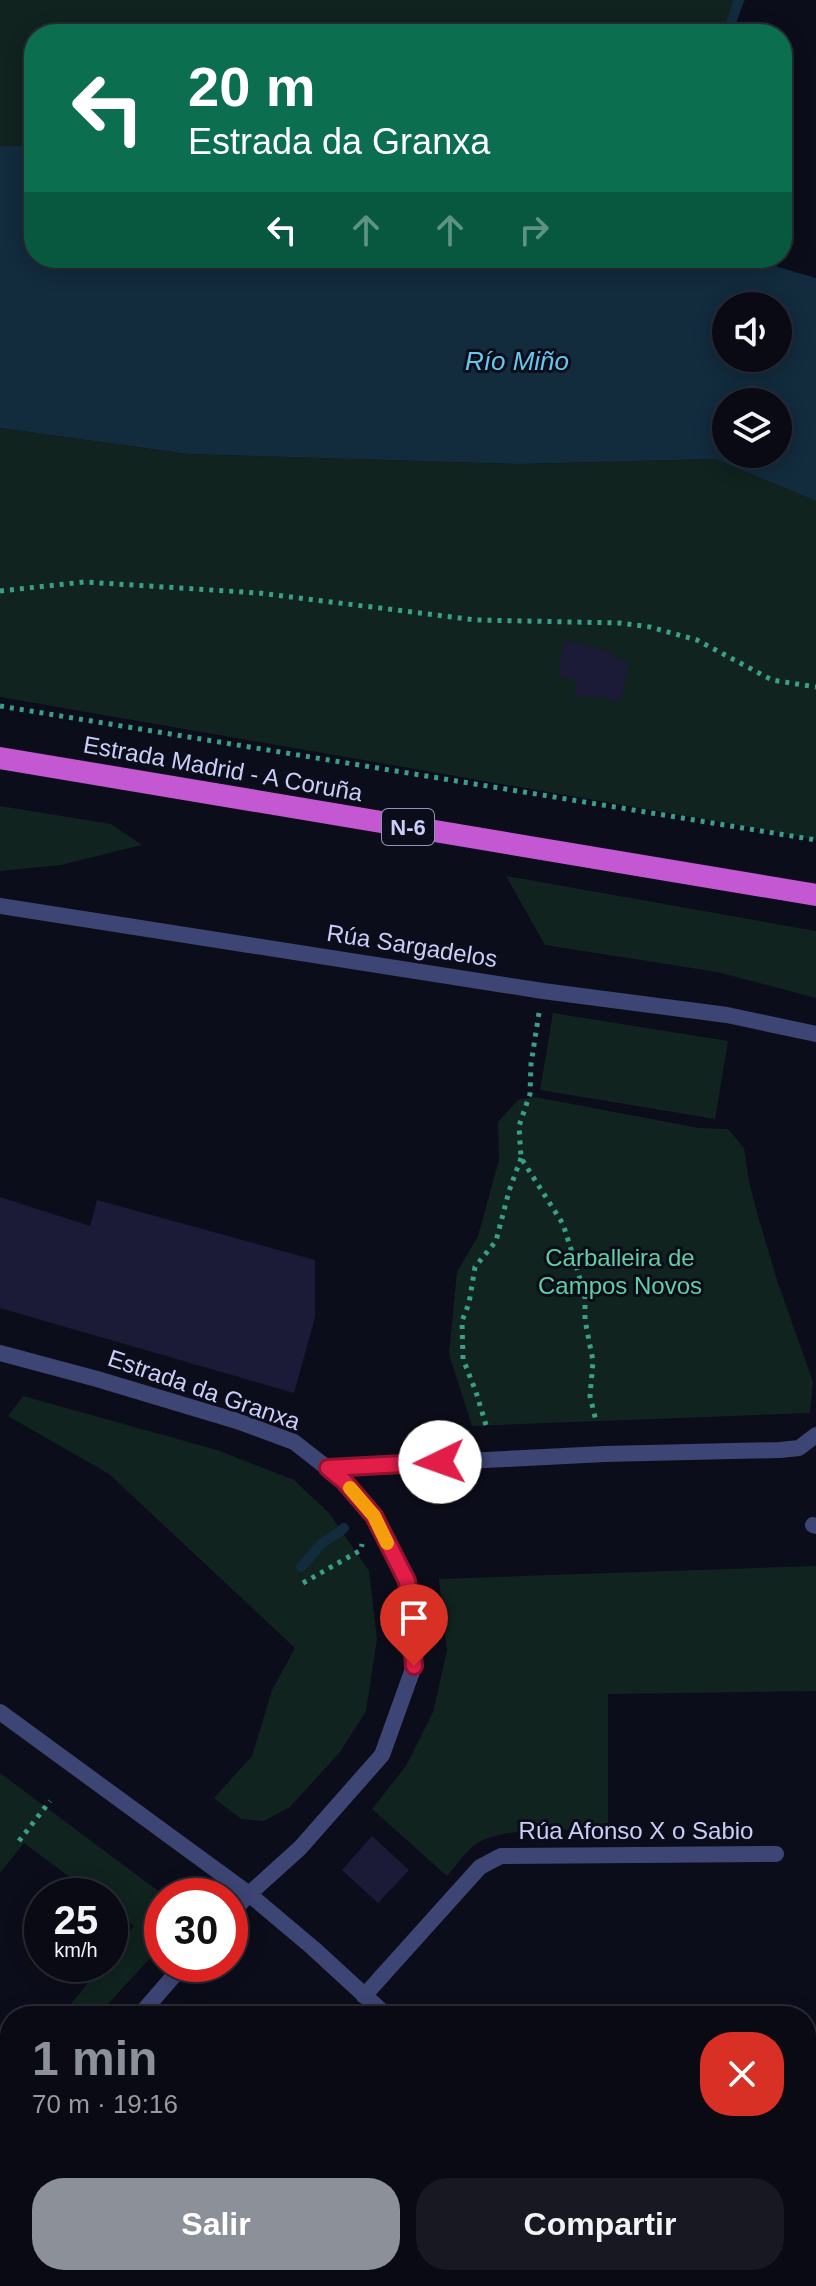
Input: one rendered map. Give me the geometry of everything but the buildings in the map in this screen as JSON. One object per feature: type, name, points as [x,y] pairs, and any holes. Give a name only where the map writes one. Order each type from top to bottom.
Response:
[{"type":"highway","name":"Estrada Madrid - A Coruña","points":[[0,758],[816,895]]},
{"type":"street","name":"Rúa Sargadelos","points":[[0,906],[543,991],[727,1015],[816,1034]]},
{"type":"street","name":"Estrada da Granxa","points":[[0,1353],[237,1421],[294,1442],[344,1481],[374,1516],[407,1581],[414,1666],[382,1755],[300,1848],[249,1894]]},
{"type":"street","points":[[328,1468],[604,1454],[780,1450],[799,1448],[816,1435]]},
{"type":"street","points":[[0,1712],[249,1894],[376,2006]]},
{"type":"street","name":"Rúa Afonso X o Sabio","points":[[364,1996],[480,1867],[501,1856],[776,1854]]},
{"type":"street","points":[[148,2006],[168,1982]]},
{"type":"path","points":[[0,591],[84,582],[259,593],[476,620],[620,623],[650,627],[697,640],[772,680],[816,687]]},
{"type":"path","points":[[0,706],[816,840]]},
{"type":"path","points":[[486,1425],[463,1359],[462,1321],[469,1303],[475,1267],[496,1241],[521,1158],[519,1126],[530,1094],[531,1064],[541,1004]]},
{"type":"path","points":[[521,1158],[563,1224],[576,1265],[585,1297],[585,1320],[593,1361],[590,1396],[596,1421]]},
{"type":"path","points":[[303,1583],[361,1550],[363,1543]]},
{"type":"path","points":[[19,1841],[50,1801]]},
{"type":"green space","points":[[0,0],[745,0],[734,24],[24,24],[24,146],[0,146]]},
{"type":"green space","points":[[0,428],[188,454],[520,464],[712,459],[712,468],[737,468],[816,501],[816,840],[0,697]]},
{"type":"green space","points":[[0,806],[111,824],[142,845],[61,865],[0,871]]},
{"type":"green space","points":[[506,876],[816,931],[816,998],[717,972],[545,945]]},
{"type":"green space","points":[[553,1013],[728,1041],[715,1119],[540,1090]]},
{"type":"green space","name":"Carballeira de Campos Novos","points":[[535,1097],[699,1128],[728,1129],[744,1148],[758,1216],[813,1382],[810,1413],[472,1426],[449,1354],[457,1272],[478,1236],[499,1160],[498,1122],[518,1100]]},
{"type":"green space","points":[[23,1396],[217,1450],[294,1480],[329,1513],[369,1571],[377,1639],[366,1711],[340,1752],[290,1807],[264,1821],[241,1819],[214,1798],[252,1756],[272,1690],[295,1648],[109,1474],[8,1416]]},
{"type":"green space","points":[[816,1566],[816,1691],[608,1694],[608,1831],[537,1830],[500,1835],[472,1847],[447,1876],[372,1809],[406,1766],[433,1712],[447,1651],[439,1579]]},
{"type":"green space","points":[[0,1773],[144,1880],[144,1965],[106,2006],[69,2006],[89,1982],[128,1982],[128,1934],[134,1926],[128,1921],[128,1878],[71,1878],[24,1843],[0,1873]]},
{"type":"water","name":"Río Miño","points":[[0,146],[24,146],[24,268],[782,268],[816,278],[816,501],[737,468],[792,468],[792,388],[712,388],[712,459],[520,464],[188,454],[0,428]]},
{"type":"waterway","points":[[731,24],[739,0]]},
{"type":"waterway","points":[[301,1567],[320,1545],[344,1528]]},
{"type":"slow traffic","points":[[350,1488],[374,1516],[387,1543]]},
{"type":"route","points":[[414,1666],[407,1581],[374,1516],[344,1481],[328,1468],[440,1462]]}]
